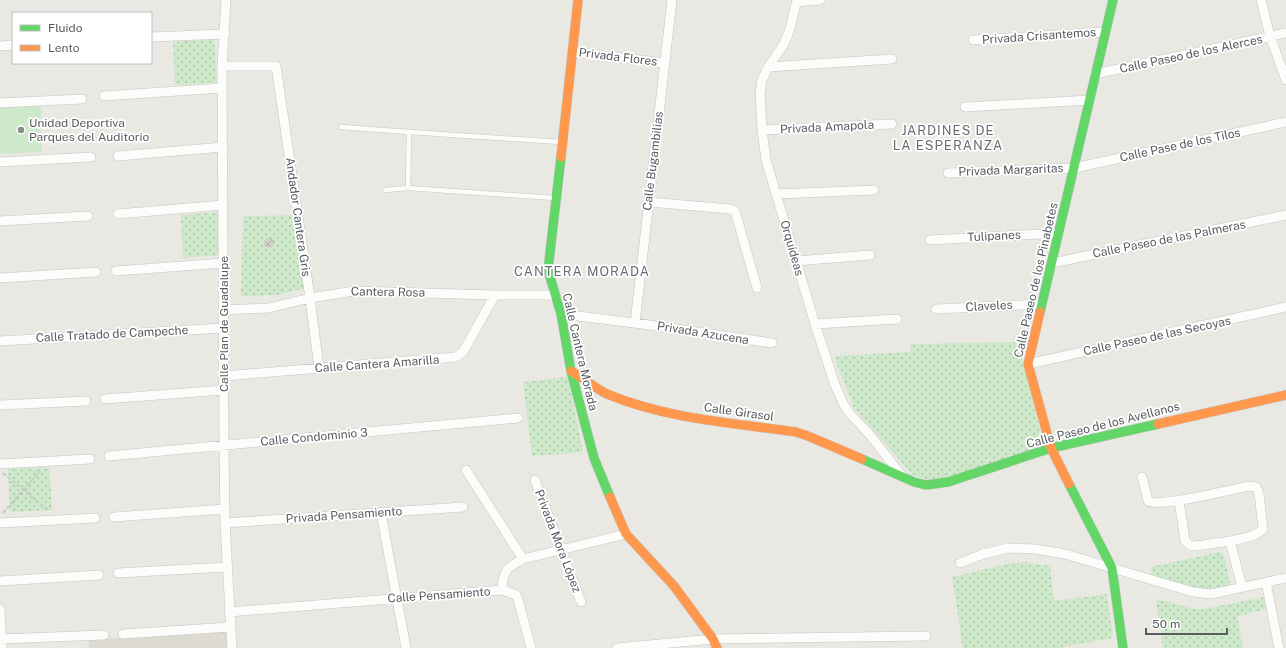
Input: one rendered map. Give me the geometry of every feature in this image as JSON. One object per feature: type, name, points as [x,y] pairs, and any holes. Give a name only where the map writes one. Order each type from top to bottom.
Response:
[{"type":"street","name":"Calle Plan de Guadalupe","points":[[226,0],[222,66],[224,445],[225,523],[232,648]]},
{"type":"street","name":"Calle Cantera Morada","points":[[578,0],[548,270],[549,276],[561,314],[571,371],[594,458],[626,534],[674,586],[713,639],[716,648]]},
{"type":"street","name":"Calle Bugambilias","points":[[635,323],[672,0]]},
{"type":"street","points":[[797,1],[820,0]]},
{"type":"street","name":"Calle Paseo de los Pinabetes","points":[[1113,0],[1028,364],[1051,448],[1112,568],[1123,648]]},
{"type":"street","points":[[1261,0],[1270,36],[1286,80]]},
{"type":"street","name":"Orquídeas","points":[[797,1],[786,40],[768,67],[762,80],[760,94],[762,130],[766,160],[814,324],[835,385],[844,405],[851,415],[870,435],[904,478]]},
{"type":"street","name":"Privada Crisantemos","points":[[973,40],[1105,32]]},
{"type":"street","name":"Calle Paseo de los Alerces","points":[[1096,74],[1286,33]]},
{"type":"street","points":[[152,37],[224,34]]},
{"type":"street","points":[[0,46],[12,45]]},
{"type":"street","name":"Privada Flores","points":[[572,52],[665,63]]},
{"type":"street","points":[[768,67],[892,59]]},
{"type":"street","name":"Andador Cantera Gris","points":[[222,66],[276,66],[319,368]]},
{"type":"street","points":[[104,96],[222,88]]},
{"type":"street","points":[[0,103],[82,98]]},
{"type":"street","points":[[965,107],[1090,100]]},
{"type":"street","name":"Calle Pase de los Tilos","points":[[1074,168],[1286,122]]},
{"type":"street","name":"Privada Amapola","points":[[762,130],[892,124]]},
{"type":"street","points":[[118,156],[223,147]]},
{"type":"street","points":[[0,162],[91,157]]},
{"type":"street","name":"Privada Margaritas","points":[[948,173],[1074,168]]},
{"type":"street","points":[[776,194],[874,190]]},
{"type":"street","points":[[649,202],[730,209],[735,211],[757,288]]},
{"type":"street","points":[[118,214],[223,205]]},
{"type":"street","name":"Calle Paseo de las Palmeras","points":[[1052,263],[1286,215]]},
{"type":"street","points":[[0,220],[88,216]]},
{"type":"street","name":"Tulipanes","points":[[930,240],[1059,232]]},
{"type":"street","points":[[796,261],[870,256]]},
{"type":"street","points":[[116,271],[223,263]]},
{"type":"street","points":[[0,278],[96,272]]},
{"type":"street","name":"Cantera Rosa","points":[[223,310],[269,308],[310,298],[363,290],[495,295],[555,295]]},
{"type":"street","name":"Calle Cantera Amarilla","points":[[224,376],[456,358],[463,352],[495,295]]},
{"type":"street","name":"Claveles","points":[[936,309],[1042,304]]},
{"type":"street","name":"Calle Paseo de las Secoyas","points":[[1028,364],[1286,307]]},
{"type":"street","name":"Privada Azucena","points":[[561,314],[772,343]]},
{"type":"street","points":[[814,324],[897,319]]},
{"type":"street","name":"Calle Tratado de Campeche","points":[[0,340],[224,328]]},
{"type":"street","name":"Calle Girasol","points":[[571,371],[606,393],[646,408],[675,415],[796,432],[904,478]]},
{"type":"street","points":[[105,399],[224,390]]},
{"type":"street","name":"Calle Paseo de los Avellanos","points":[[904,478],[926,485],[948,482],[1051,448],[1286,395]]},
{"type":"street","points":[[0,405],[86,401]]},
{"type":"street","name":"Calle Condominio 3","points":[[109,456],[518,418]]},
{"type":"street","points":[[0,464],[90,458]]},
{"type":"street","points":[[466,470],[523,559]]},
{"type":"street","points":[[1142,477],[1148,501],[1150,502],[1179,500],[1250,486],[1256,488],[1263,529],[1257,534],[1230,541],[1190,546],[1185,541],[1179,500]]},
{"type":"street","name":"Privada Mora López","points":[[535,480],[581,602]]},
{"type":"street","name":"Privada Pensamiento","points":[[225,523],[463,507]]},
{"type":"street","points":[[114,517],[225,509]]},
{"type":"street","points":[[380,513],[406,648]]},
{"type":"street","points":[[0,523],[95,518]]},
{"type":"street","name":"Calle Pensamiento","points":[[229,612],[502,590],[503,576],[516,562],[626,534]]},
{"type":"street","points":[[1230,541],[1242,587]]},
{"type":"street","points":[[960,563],[983,554],[1008,548],[1035,549],[1065,554],[1193,592],[1211,594],[1286,578]]},
{"type":"street","points":[[118,573],[227,567]]},
{"type":"street","points":[[0,580],[99,575]]},
{"type":"street","points":[[1266,582],[1279,648]]},
{"type":"street","points":[[502,590],[516,595],[518,599],[531,648]]},
{"type":"street","points":[[0,609],[1,642],[104,635]]},
{"type":"street","points":[[123,634],[230,627]]},
{"type":"street","points":[[617,648],[713,639],[926,636]]},
{"type":"lane","points":[[341,126],[562,142]]},
{"type":"lane","points":[[408,188],[409,132]]},
{"type":"lane","points":[[385,190],[408,188],[556,198]]},
{"type":"path","points":[[0,517],[48,461]]},
{"type":"path","points":[[0,471],[59,520]]},
{"type":"shaded area","points":[[227,631],[228,648],[89,648],[89,640]]},
{"type":"green space","points":[[214,39],[217,82],[175,85],[173,42]]},
{"type":"green space","name":"Unidad Deportiva Parques del Auditorio","points":[[41,104],[42,152],[0,154],[0,107]]},
{"type":"green space","points":[[220,212],[220,255],[183,258],[181,215]]},
{"type":"green space","points":[[301,215],[314,286],[277,295],[241,296],[243,216]]},
{"type":"green space","points":[[1024,342],[1022,361],[1044,445],[945,480],[923,479],[912,474],[854,408],[834,356],[911,352],[910,344]]},
{"type":"green space","points":[[568,377],[583,452],[532,456],[523,382]]},
{"type":"green space","points":[[49,467],[52,510],[10,512],[8,469]]},
{"type":"green space","points":[[1220,552],[1224,555],[1230,583],[1228,587],[1202,591],[1152,576],[1151,567]]},
{"type":"green space","points":[[1024,562],[1050,566],[1054,601],[1107,594],[1113,638],[1062,648],[963,648],[952,577],[1007,564]]},
{"type":"green space","points":[[1264,597],[1267,609],[1237,616],[1243,648],[1163,648],[1156,599],[1199,610]]},
{"type":"building","points":[[267,238],[271,238],[274,243],[271,248],[267,248],[264,245],[264,241]]},
{"type":"traffic: fast","points":[[1040,312],[1113,0]]},
{"type":"traffic: fast","points":[[561,157],[548,270],[561,314],[571,371],[594,458],[610,497]]},
{"type":"traffic: fast","points":[[862,459],[914,482],[926,485],[948,482],[1051,448],[1158,424]]},
{"type":"traffic: fast","points":[[1069,484],[1112,568],[1123,648]]},
{"type":"traffic: slow","points":[[561,157],[578,0]]},
{"type":"traffic: slow","points":[[1040,312],[1028,364],[1051,448],[1069,484]]},
{"type":"traffic: slow","points":[[571,371],[607,394],[653,409],[677,415],[724,423],[796,432],[862,459]]},
{"type":"traffic: slow","points":[[1158,424],[1286,395]]},
{"type":"traffic: slow","points":[[610,497],[626,534],[674,586],[713,639],[717,648]]},
{"type":"place","name":"Unidad Deportiva Parques del Auditorio","points":[[21,130]]},
{"type":"district","name":"JARDINES DE LA ESPERANZA","points":[[948,138]]},
{"type":"district","name":"CANTERA MORADA","points":[[582,271]]}]
